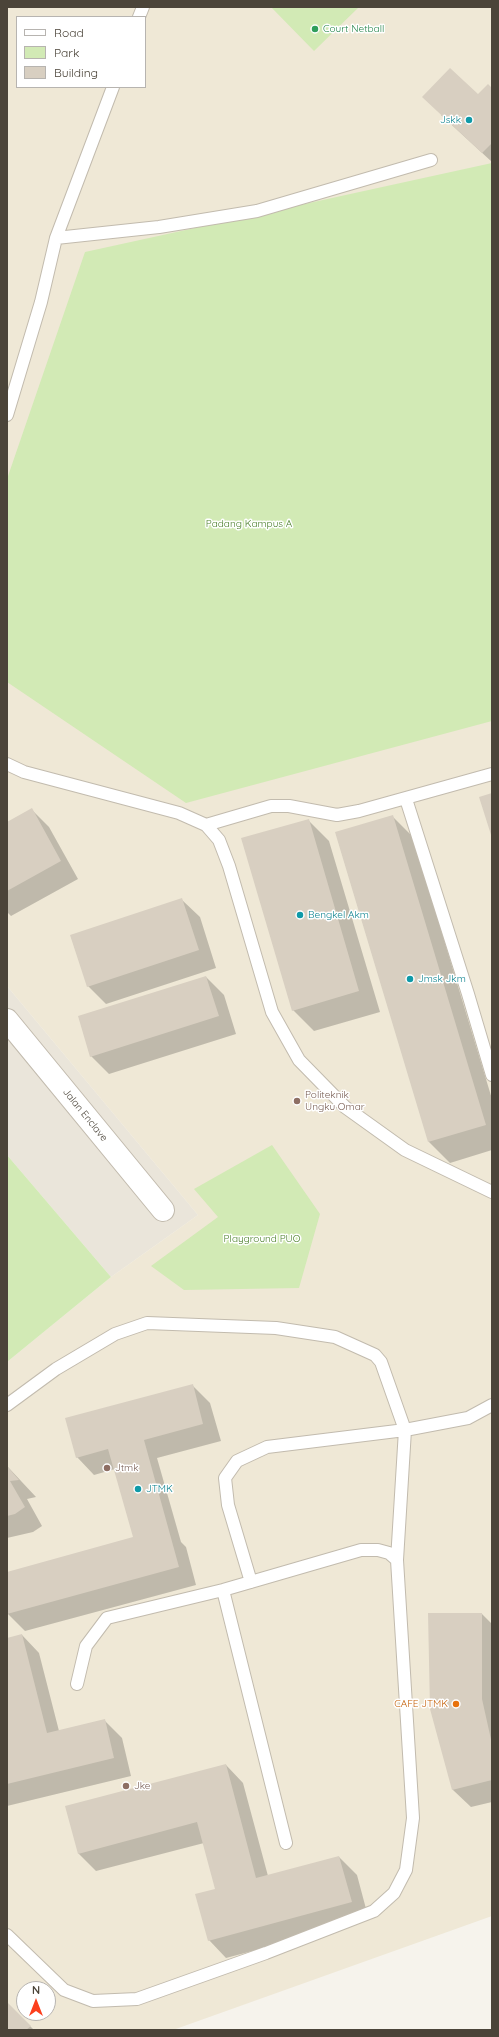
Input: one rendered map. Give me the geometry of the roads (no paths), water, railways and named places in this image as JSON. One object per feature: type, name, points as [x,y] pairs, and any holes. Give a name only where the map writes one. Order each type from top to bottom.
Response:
[{"type":"street","name":"Jalan Enclave","points":[[7,1020],[163,1210]]},
{"type":"lane","points":[[7,415],[41,302],[56,238],[113,88]]},
{"type":"lane","points":[[56,238],[159,227],[257,211],[431,160]]},
{"type":"lane","points":[[7,764],[24,772],[179,813],[206,825],[219,840],[229,866],[272,1012],[300,1060],[345,1107],[405,1150],[492,1192]]},
{"type":"lane","points":[[206,825],[271,806],[290,806],[338,815],[406,800],[492,774]]},
{"type":"lane","points":[[406,800],[468,994],[492,1075]]},
{"type":"lane","points":[[7,1404],[56,1369],[115,1334],[147,1323],[276,1328],[335,1338],[375,1355],[381,1362],[405,1430],[397,1560],[413,1818],[406,1870],[394,1893],[374,1911],[266,1953],[137,1999],[93,2001],[64,1990],[7,1935]]},
{"type":"lane","points":[[250,1582],[228,1505],[225,1478],[237,1461],[267,1447],[405,1430],[468,1418],[492,1405]]},
{"type":"lane","points":[[77,1684],[86,1646],[107,1618],[223,1590],[361,1550],[378,1550],[389,1553],[397,1560]]},
{"type":"lane","points":[[223,1590],[286,1843]]},
{"type":"place","name":"Court Netball","points":[[315,29]]},
{"type":"place","name":"Jskk","points":[[469,120]]},
{"type":"place","name":"Bengkel Akm","points":[[300,915]]},
{"type":"place","name":"Jmsk Jkm","points":[[410,979]]},
{"type":"place","name":"Politeknik Ungku Omar","points":[[297,1101]]},
{"type":"place","name":"Jtmk","points":[[107,1468]]},
{"type":"place","name":"JTMK","points":[[138,1489]]},
{"type":"place","name":"CAFE JTMK","points":[[456,1704]]},
{"type":"place","name":"Jke","points":[[126,1786]]},
{"type":"park label","name":"Padang Kampus A","points":[[249,524]]},
{"type":"park label","name":"Playground PUO","points":[[262,1239]]}]
